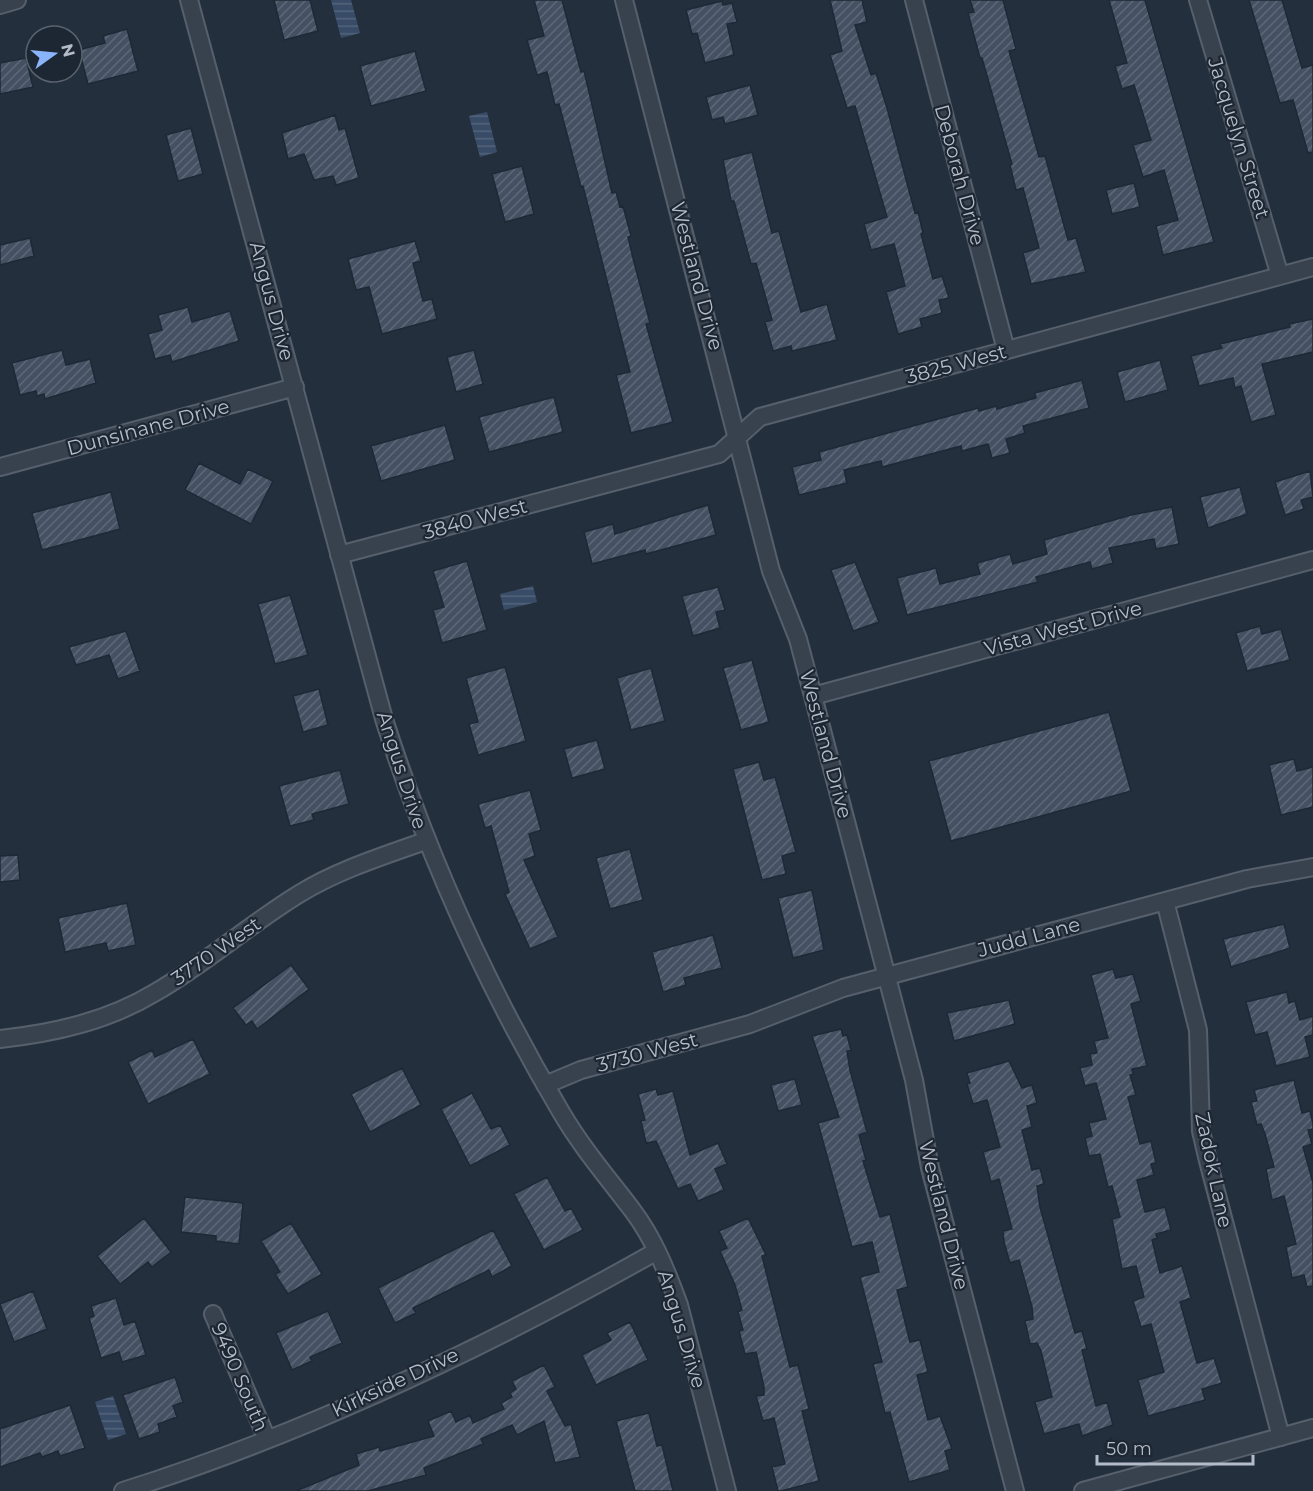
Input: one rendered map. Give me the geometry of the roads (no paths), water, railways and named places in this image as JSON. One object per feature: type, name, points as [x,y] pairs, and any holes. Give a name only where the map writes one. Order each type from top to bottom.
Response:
[{"type":"street","points":[[0,5],[17,0]]},
{"type":"street","name":"Angus Drive","points":[[189,0],[384,719],[425,841],[470,942],[545,1085],[577,1139],[634,1212],[657,1251],[679,1305],[728,1491]]},
{"type":"street","name":"Westland Drive","points":[[624,0],[771,571],[798,639],[914,1080],[930,1168],[1015,1491]]},
{"type":"street","name":"Deborah Drive","points":[[914,0],[1006,350]]},
{"type":"street","name":"Jacquelyn Street","points":[[1198,0],[1280,276]]},
{"type":"street","name":"3825 West","points":[[611,484],[718,454],[760,417],[1313,267]]},
{"type":"street","name":"Dunsinane Drive","points":[[0,467],[295,387]]},
{"type":"street","name":"3840 West","points":[[339,555],[611,484]]},
{"type":"street","name":"Vista West Drive","points":[[813,696],[1313,560]]},
{"type":"street","name":"3770 West","points":[[0,1039],[76,1026],[117,1012],[189,971],[301,892],[340,873],[425,841]]},
{"type":"street","name":"Judd Lane","points":[[750,1024],[843,988],[886,976],[1247,879],[1313,867]]},
{"type":"street","name":"Zadok Lane","points":[[1165,901],[1198,1030],[1201,1131],[1281,1437]]},
{"type":"street","name":"3730 West","points":[[545,1085],[581,1070],[750,1024]]},
{"type":"street","name":"Kirkside Drive","points":[[123,1491],[267,1439],[454,1356],[657,1251]]},
{"type":"street","name":"9490 South","points":[[213,1314],[267,1439]]},
{"type":"street","points":[[1083,1491],[1313,1428]]},
{"type":"water","points":[[331,0],[351,0],[360,33],[341,38]]},
{"type":"water","points":[[487,112],[497,152],[480,157],[469,116]]},
{"type":"water","points":[[533,586],[537,602],[504,610],[500,594]]},
{"type":"water","points":[[113,1396],[126,1434],[108,1440],[95,1402]]}]
